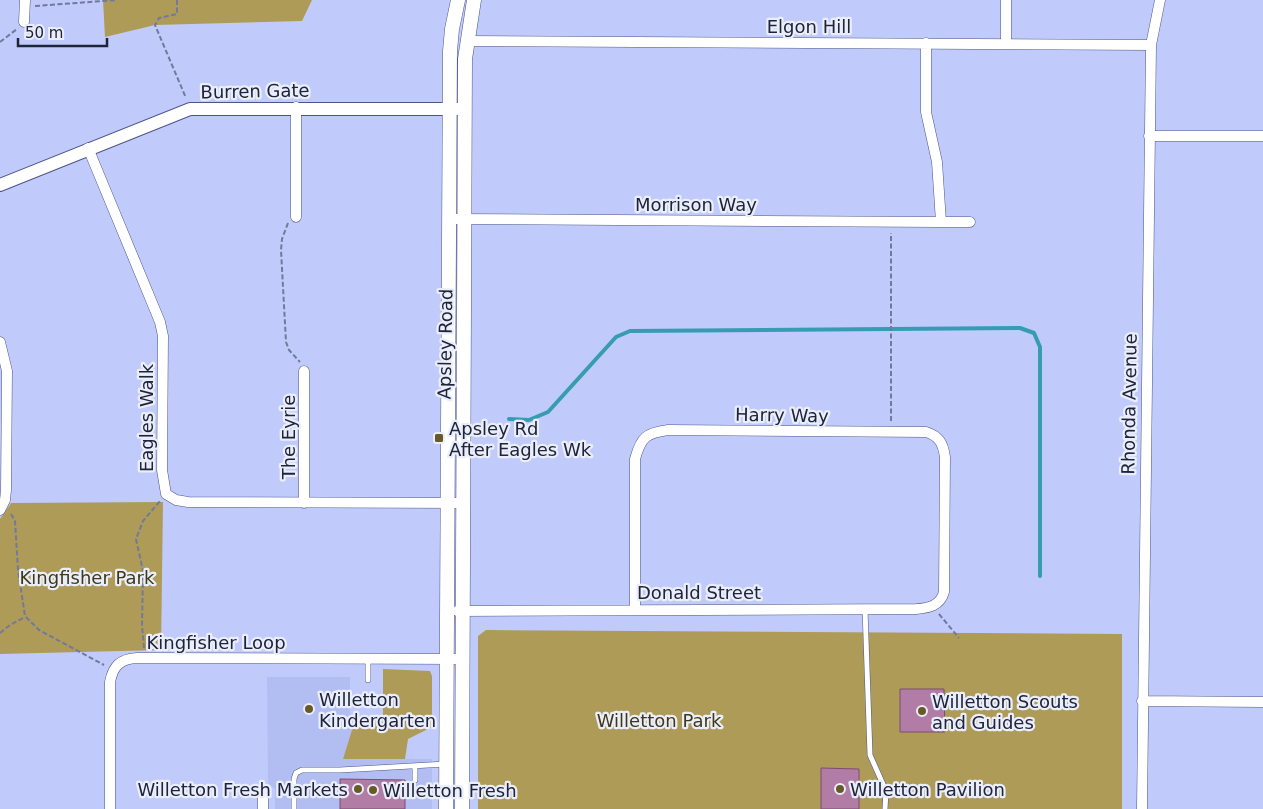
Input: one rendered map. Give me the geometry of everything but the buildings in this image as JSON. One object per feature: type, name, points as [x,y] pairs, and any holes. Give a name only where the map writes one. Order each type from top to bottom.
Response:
[{"type":"main road","name":"Apsley Road","points":[[446,809],[450,109],[452,29],[458,0]]},
{"type":"main road","name":"Apsley Road","points":[[462,809],[464,109],[467,41],[474,0]]},
{"type":"street","points":[[1006,0],[1006,43]]},
{"type":"street","name":"Rhonda Avenue","points":[[1142,809],[1151,45],[1160,0]]},
{"type":"street","points":[[24,22],[25,3]]},
{"type":"street","name":"Elgon Hill","points":[[467,41],[1151,45]]},
{"type":"street","points":[[926,43],[926,112],[937,162],[941,222]]},
{"type":"street","points":[[296,108],[296,217]]},
{"type":"street","name":"Burren Gate","points":[[0,185],[88,148],[190,109],[464,109]]},
{"type":"street","points":[[1150,136],[1263,136]]},
{"type":"street","name":"Eagles Walk","points":[[88,148],[160,322],[163,336],[162,470],[166,494],[176,500],[188,502],[462,504]]},
{"type":"street","name":"Morrison Way","points":[[450,219],[970,222]]},
{"type":"street","points":[[0,342],[7,371],[6,490],[1,509]]},
{"type":"street","name":"The Eyrie","points":[[304,371],[304,503]]},
{"type":"street","name":"Harry Way","points":[[635,609],[635,459],[640,443],[651,432],[668,430],[933,434],[944,448],[944,592],[942,598],[932,606]]},
{"type":"street","name":"Donald Street","points":[[446,611],[925,609],[932,606]]},
{"type":"street","name":"Kingfisher Loop","points":[[112,670],[119,662],[128,658],[462,659]]},
{"type":"street","points":[[110,809],[110,682],[112,670]]},
{"type":"street","points":[[1142,701],[1263,702]]},
{"type":"street","points":[[263,794],[263,809]]},
{"type":"lane","points":[[865,609],[870,755],[886,791],[885,809]]},
{"type":"lane","points":[[368,659],[368,680]]},
{"type":"lane","points":[[294,809],[294,779],[296,773],[302,770],[340,770],[446,764]]},
{"type":"lane","points":[[415,766],[415,780]]},
{"type":"path","points":[[25,3],[116,0]]},
{"type":"path","points":[[177,0],[177,14],[159,18],[155,24],[190,109]]},
{"type":"path","points":[[0,42],[24,22]]},
{"type":"path","points":[[296,217],[286,225],[282,239],[286,342],[289,350],[298,358],[304,371]]},
{"type":"path","points":[[891,433],[890,321],[892,221]]},
{"type":"path","points":[[144,658],[142,625],[143,571],[136,539],[143,521],[166,494]]},
{"type":"path","points":[[1,509],[10,512],[15,521],[18,570],[25,616],[39,630],[112,670]]},
{"type":"path","points":[[932,606],[959,638]]},
{"type":"path","points":[[0,633],[25,616]]},
{"type":"shaded area","points":[[267,677],[350,677],[350,720],[355,720],[343,759],[432,759],[432,809],[275,809],[275,789],[268,783]]},
{"type":"green space","points":[[103,0],[312,0],[302,21],[155,25],[105,37]]},
{"type":"green space","name":"Kingfisher Park","points":[[163,502],[161,650],[0,654],[0,519],[11,503]]},
{"type":"green space","name":"Willetton Park","points":[[486,630],[1122,634],[1122,809],[478,809],[478,636]]},
{"type":"green space","points":[[383,669],[430,671],[432,676],[432,727],[408,739],[405,759],[343,759],[355,720],[362,720],[362,724],[373,724],[373,720],[383,720]]},
{"type":"waterway","points":[[509,419],[529,420],[548,412],[616,337],[630,331],[1020,328],[1034,333],[1040,347],[1040,576]]},
{"type":"place","name":"Apsley Rd After Eagles Wk","points":[[439,438]]},
{"type":"place","name":"Willetton Kindergarten","points":[[309,709]]},
{"type":"place","name":"Willetton Scouts and Guides","points":[[922,711]]},
{"type":"place","name":"Willetton Fresh Markets","points":[[358,789]]},
{"type":"place","name":"Willetton Pavilion","points":[[840,789]]},
{"type":"place","name":"Willetton Fresh","points":[[373,790]]}]
